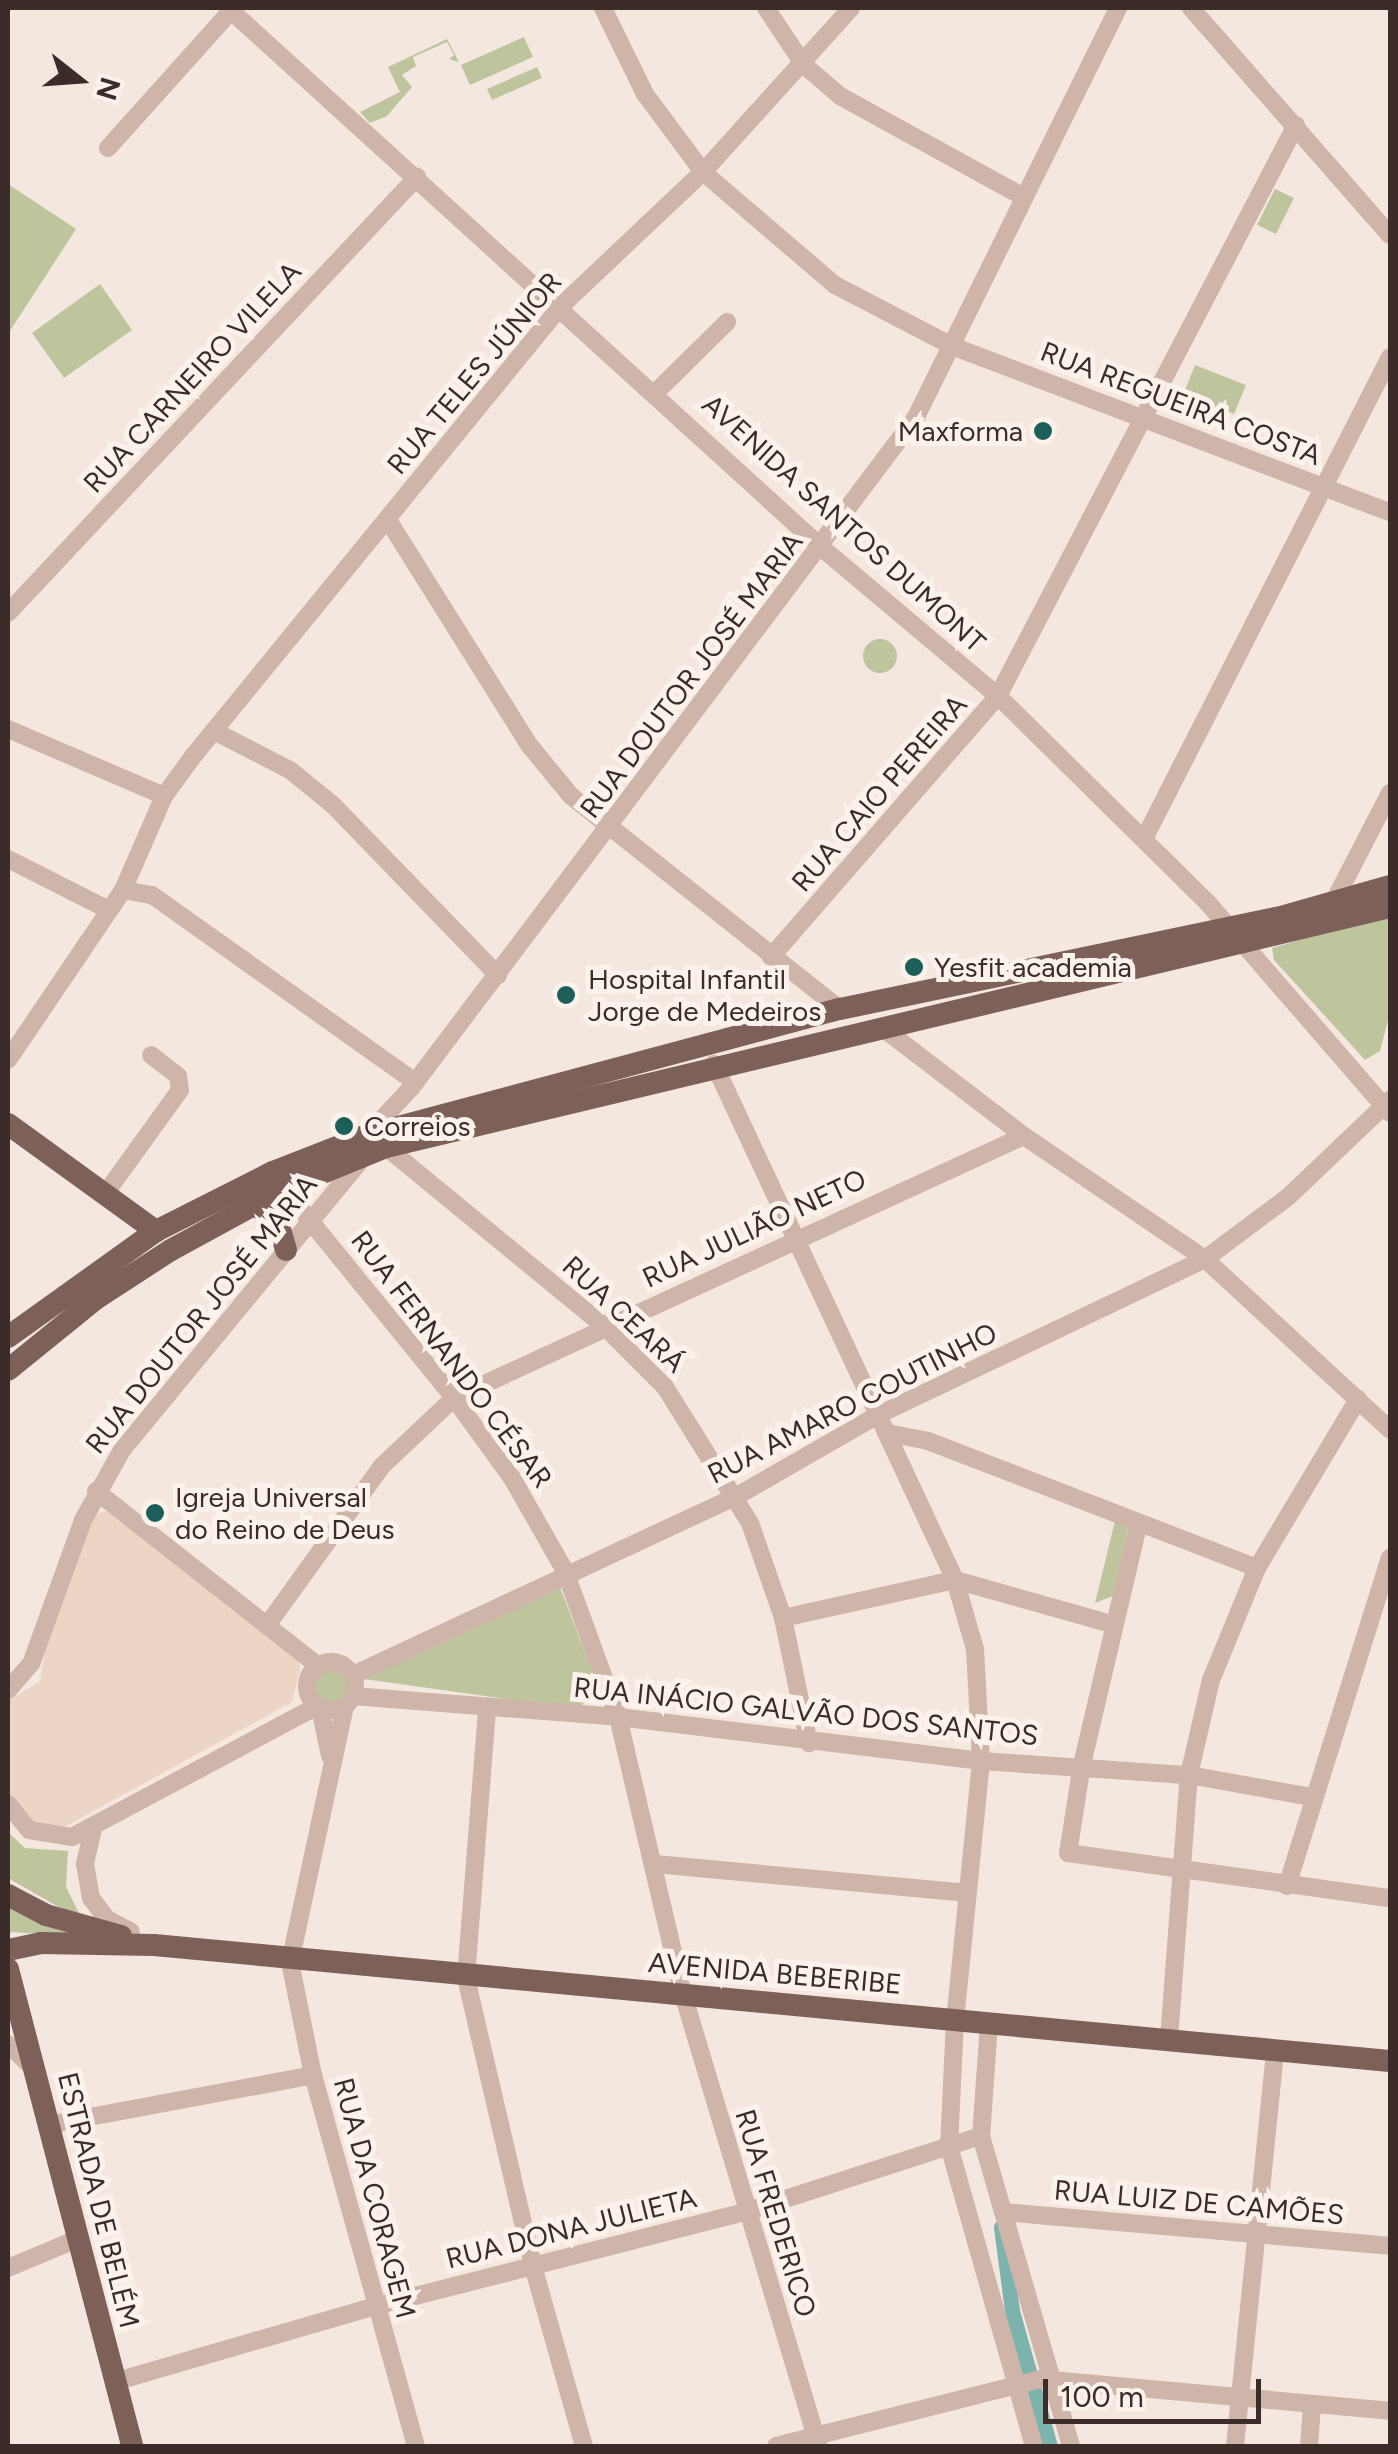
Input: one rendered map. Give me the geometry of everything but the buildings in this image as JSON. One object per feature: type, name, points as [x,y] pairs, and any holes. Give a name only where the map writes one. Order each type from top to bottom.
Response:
[{"type":"main road","points":[[8,1337],[156,1231],[372,1146],[714,1064],[884,1029],[1387,894]]},
{"type":"main road","points":[[372,1146],[424,1117],[840,1009],[1237,936],[1333,903],[1387,894]]},
{"type":"main road","points":[[8,1124],[156,1231]]},
{"type":"main road","points":[[8,1370],[97,1298],[254,1204],[278,1181]]},
{"type":"main road","points":[[254,1204],[278,1222],[286,1250]]},
{"type":"main road","name":"AVENIDA BEBERIBE","points":[[11,1898],[154,1945]]},
{"type":"main road","name":"AVENIDA BEBERIBE","points":[[8,1950],[40,1943],[154,1945],[290,1962],[683,1994],[1390,2061]]},
{"type":"main road","name":"ESTRADA DE BELÉM","points":[[8,1969],[132,2446]]},
{"type":"street","name":"RUA REGUEIRA COSTA","points":[[602,8],[645,94],[703,172],[835,286],[952,346],[1390,512]]},
{"type":"street","points":[[766,8],[804,65],[840,96],[1024,196]]},
{"type":"street","name":"RUA TELES JÚNIOR","points":[[8,1060],[123,890],[164,796],[560,307],[703,172],[804,65],[851,8]]},
{"type":"street","points":[[1191,8],[1390,234]]},
{"type":"street","points":[[108,148],[229,9]]},
{"type":"street","name":"AVENIDA SANTOS DUMONT","points":[[229,9],[656,392],[822,548],[998,696],[1237,936],[1389,1106]]},
{"type":"street","name":"RUA DOUTOR JOSÉ MARIA","points":[[14,1684],[36,1652],[96,1491],[372,1146],[413,1085],[822,548],[916,417],[1111,12]]},
{"type":"street","name":"RUA CAIO PEREIRA","points":[[771,957],[998,696],[1296,126]]},
{"type":"street","name":"RUA CARNEIRO VILELA","points":[[8,613],[417,177]]},
{"type":"street","points":[[656,392],[727,322]]},
{"type":"street","points":[[1144,839],[1390,358]]},
{"type":"street","points":[[388,520],[530,746],[610,829],[840,1009]]},
{"type":"street","points":[[234,712],[246,744]]},
{"type":"street","points":[[8,729],[164,796]]},
{"type":"street","points":[[216,732],[246,744],[333,806],[498,975]]},
{"type":"street","points":[[1333,903],[1390,793]]},
{"type":"street","points":[[1358,856],[1361,873],[1387,894]]},
{"type":"street","points":[[8,858],[110,910]]},
{"type":"street","points":[[134,866],[152,894],[413,1085],[424,1117]]},
{"type":"street","points":[[123,890],[152,894]]},
{"type":"street","points":[[884,1029],[1024,1136],[1205,1259],[1390,1430]]},
{"type":"street","points":[[105,1194],[180,1090],[178,1076],[152,1054]]},
{"type":"street","points":[[714,1064],[956,1580],[974,1649],[981,1761],[955,2020],[966,2141],[1032,2381],[1070,2446]]},
{"type":"street","name":"RUA AMARO COUTINHO","points":[[353,1675],[565,1571],[737,1496],[878,1415],[1205,1259],[1389,1106]]},
{"type":"street","name":"RUA JULIÃO NETO","points":[[268,1624],[382,1466],[454,1398],[1024,1136]]},
{"type":"street","name":"RUA CEARÁ","points":[[372,1146],[605,1326],[665,1387],[737,1496],[783,1618],[809,1743]]},
{"type":"street","name":"RUA FERNANDO CÉSAR","points":[[278,1181],[454,1398],[528,1504],[565,1571],[618,1717],[683,1994]]},
{"type":"street","points":[[1169,2038],[1189,1775],[1211,1680],[1256,1568],[1358,1399]]},
{"type":"street","points":[[888,1433],[928,1441],[1138,1526],[1256,1568]]},
{"type":"street","points":[[96,1491],[318,1666]]},
{"type":"street","points":[[1138,1526],[1082,1764],[1066,1843],[1068,1853],[1085,1860],[1182,1869],[1390,1898]]},
{"type":"street","points":[[1288,1886],[1311,1797],[1390,1558]]},
{"type":"street","points":[[783,1618],[956,1580],[1112,1624]]},
{"type":"street","points":[[290,1962],[353,1675],[333,1662],[318,1666],[307,1686],[318,1707],[331,1762]]},
{"type":"street","points":[[587,1715],[609,1686]]},
{"type":"street","points":[[8,1804],[43,1837],[72,1838],[318,1707],[349,1701]]},
{"type":"street","name":"RUA INÁCIO GALVÃO DOS SANTOS","points":[[349,1701],[618,1717],[981,1761],[1082,1764],[1189,1775],[1311,1797]]},
{"type":"street","points":[[488,1710],[466,1978],[533,2266],[584,2446]]},
{"type":"street","points":[[93,1829],[86,1864],[91,1898],[107,1919],[154,1945]]},
{"type":"street","points":[[655,1864],[966,1893]]},
{"type":"street","name":"RUA DA CORAGEM","points":[[290,1962],[312,2075],[416,2446]]},
{"type":"street","name":"RUA FREDERICO","points":[[683,1994],[745,2212],[817,2441]]},
{"type":"street","points":[[989,2023],[966,2141],[1003,2212],[1032,2381],[1034,2446]]},
{"type":"street","points":[[8,2044],[34,2069]]},
{"type":"street","points":[[1235,2446],[1275,2050]]},
{"type":"street","points":[[48,2125],[312,2075]]},
{"type":"street","name":"RUA DONA JULIETA","points":[[114,2382],[376,2306],[745,2212],[966,2141]]},
{"type":"street","name":"RUA LUIZ DE CAMÕES","points":[[1003,2212],[1390,2246]]},
{"type":"street","points":[[8,2268],[77,2240]]},
{"type":"street","points":[[776,2446],[817,2441],[1032,2381],[1239,2395],[1312,2406],[1390,2411]]},
{"type":"street","points":[[1309,2446],[1312,2406]]},
{"type":"green space","points":[[524,37],[533,57],[470,85],[461,65]]},
{"type":"green space","points":[[447,39],[459,62],[449,59],[454,55],[447,42],[413,57],[416,66],[402,75],[412,87],[387,116],[370,123],[360,112],[400,92],[388,67]]},
{"type":"green space","points":[[537,67],[542,78],[492,100],[487,89]]},
{"type":"green space","points":[[8,184],[76,229],[8,334]]},
{"type":"green space","points":[[1275,189],[1294,198],[1276,234],[1257,225]]},
{"type":"green space","points":[[100,284],[132,330],[64,378],[32,333]]},
{"type":"green space","points":[[1195,365],[1246,385],[1234,414],[1183,395]]},
{"type":"green space","points":[[880,639],[892,644],[897,656],[892,668],[880,673],[868,668],[863,656],[868,644]]},
{"type":"green space","points":[[1390,914],[1390,1013],[1380,1051],[1365,1060],[1274,960],[1272,948]]},
{"type":"green space","points":[[1115,1521],[1128,1528],[1113,1596],[1095,1603]]},
{"type":"green space","points":[[560,1587],[592,1671],[589,1698],[578,1709],[364,1679]]},
{"type":"green space","points":[[331,1663],[347,1670],[354,1686],[347,1702],[331,1709],[315,1702],[308,1686],[315,1670]]},
{"type":"green space","points":[[8,1832],[25,1848],[68,1851],[66,1887],[83,1921],[8,1878]]},
{"type":"green space","points":[[8,1903],[66,1930],[75,1936],[8,1932]]},
{"type":"shaded area","points":[[118,1508],[299,1659],[300,1670],[292,1702],[57,1831],[33,1824],[8,1796],[8,1701],[40,1681],[48,1633],[90,1516]]},
{"type":"waterway","points":[[1001,2227],[1012,2311],[1050,2446]]},
{"type":"place","name":"Maxforma","points":[[1043,431]]},
{"type":"place","name":"Yesfit academia","points":[[914,967]]},
{"type":"place","name":"Hospital Infantil Jorge de Medeiros","points":[[566,995]]},
{"type":"place","name":"Correios","points":[[344,1126]]},
{"type":"place","name":"Igreja Universal do Reino de Deus","points":[[155,1513]]}]
